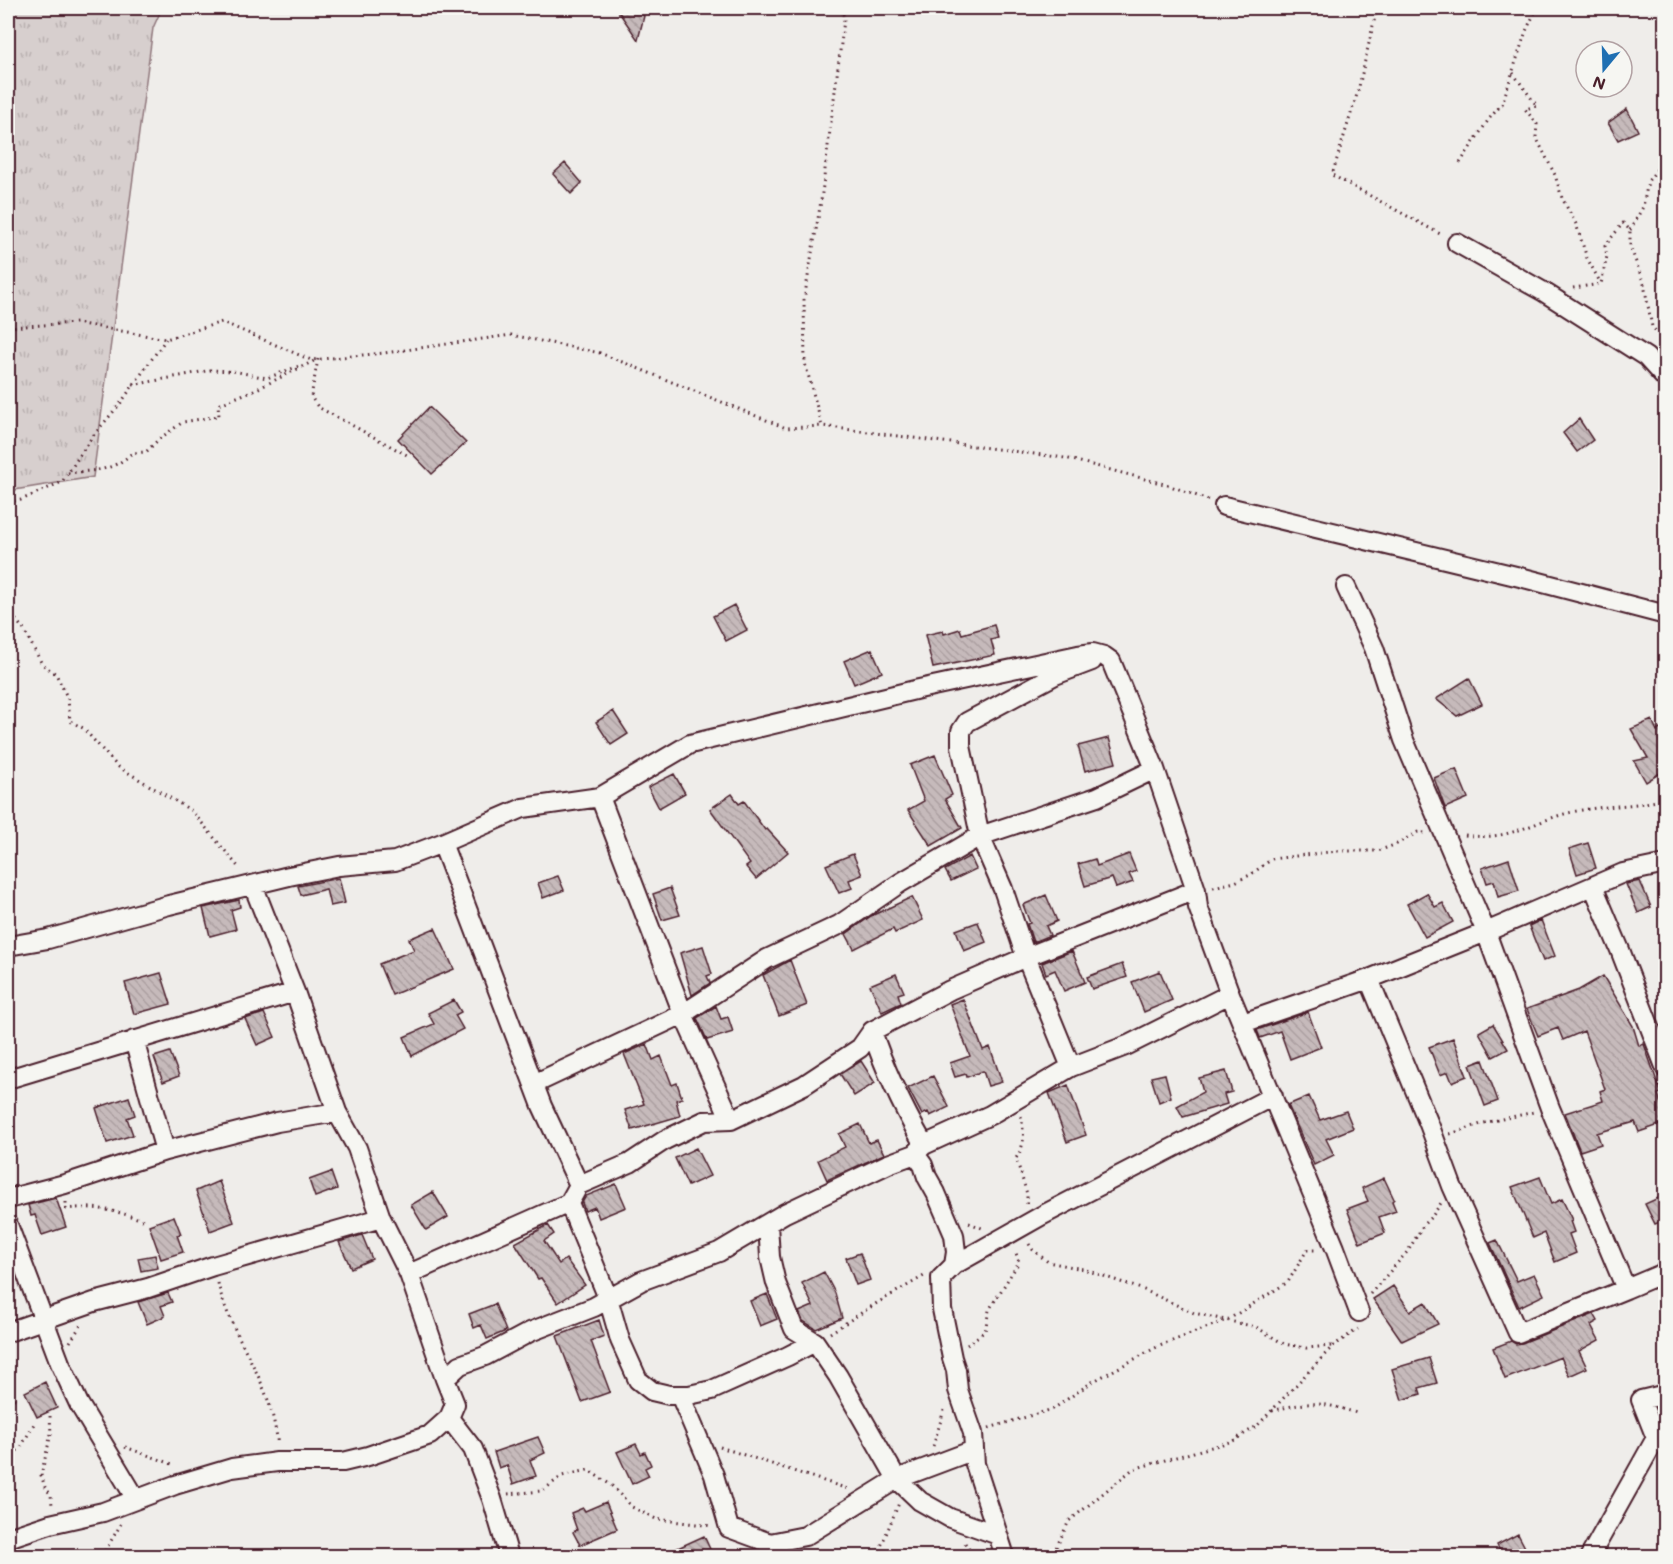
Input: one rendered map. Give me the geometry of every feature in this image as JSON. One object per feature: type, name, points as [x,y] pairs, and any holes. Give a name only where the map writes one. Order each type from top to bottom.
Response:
[{"type":"street","points":[[1457,243],[1544,292],[1646,357],[1665,379]]},
{"type":"street","points":[[1224,506],[1520,577],[1665,615]]},
{"type":"street","points":[[1346,587],[1374,648],[1404,740],[1486,932],[1550,1108],[1626,1289]]},
{"type":"street","points":[[8,946],[48,939],[169,905],[339,866],[395,861],[523,808],[600,797],[690,744],[1024,666],[1093,653],[1104,656],[1111,662],[1155,769],[1196,890],[1197,907],[1362,1318]]},
{"type":"street","points":[[1071,1067],[1026,957],[1003,889],[980,836],[961,746],[961,731],[967,722],[1055,675],[1104,656]]},
{"type":"street","points":[[534,1084],[683,1014],[767,959],[839,925],[900,883],[980,836],[1097,796],[1155,769]]},
{"type":"street","points":[[600,797],[683,1014],[731,1120]]},
{"type":"street","points":[[442,843],[542,1106],[579,1185]]},
{"type":"street","points":[[1243,1023],[1369,979],[1623,873],[1665,864]]},
{"type":"street","points":[[8,1538],[50,1524],[103,1512],[135,1499],[232,1468],[277,1462],[343,1462],[368,1456],[430,1435],[449,1419],[455,1404],[409,1274],[381,1218],[357,1148],[337,1112],[295,992],[253,885]]},
{"type":"street","points":[[1593,886],[1665,1069]]},
{"type":"street","points":[[409,1274],[569,1203],[579,1185],[630,1164],[665,1140],[704,1121],[731,1120],[804,1085],[860,1048],[872,1030],[950,990],[1026,957],[1196,890]]},
{"type":"street","points":[[1369,979],[1452,1186],[1518,1332],[1665,1272]]},
{"type":"street","points":[[8,1079],[295,992]]},
{"type":"street","points":[[445,1379],[460,1365],[485,1356],[530,1332],[594,1307],[641,1281],[719,1252],[785,1214],[990,1115],[1071,1067],[1128,1045],[1230,994]]},
{"type":"street","points":[[872,1030],[879,1054],[919,1150],[927,1177],[954,1235],[956,1252],[954,1264]]},
{"type":"street","points":[[134,1040],[165,1151]]},
{"type":"street","points":[[1000,1557],[1003,1550],[975,1464],[973,1441],[958,1390],[942,1309],[941,1278],[954,1264],[1273,1096]]},
{"type":"street","points":[[8,1199],[65,1184],[165,1151],[277,1122],[337,1112]]},
{"type":"street","points":[[569,1203],[608,1298],[620,1340],[638,1380],[652,1391],[680,1395],[712,1390],[815,1342]]},
{"type":"street","points":[[8,1332],[94,1302],[381,1218]]},
{"type":"street","points":[[768,1224],[770,1257],[776,1283],[794,1329],[815,1342],[838,1376],[897,1479],[920,1502],[950,1518],[998,1535]]},
{"type":"street","points":[[8,1225],[60,1363],[88,1419],[135,1499]]},
{"type":"street","points":[[1590,1557],[1656,1438],[1641,1400],[1665,1394]]},
{"type":"street","points":[[680,1395],[714,1475],[729,1528],[770,1543],[806,1536],[897,1479],[926,1468],[973,1441]]},
{"type":"street","points":[[449,1419],[473,1449],[510,1557]]},
{"type":"path","points":[[822,426],[805,363],[804,300],[821,201],[844,20],[842,8]]},
{"type":"path","points":[[1377,8],[1358,91],[1332,175],[1457,243]]},
{"type":"path","points":[[1460,163],[1502,104],[1526,32],[1537,8]]},
{"type":"path","points":[[1513,73],[1537,106],[1525,109],[1537,124],[1536,136],[1556,175],[1562,198],[1576,224],[1587,258],[1601,284]]},
{"type":"path","points":[[1646,357],[1663,339],[1652,327],[1644,284],[1630,246],[1630,230],[1644,207],[1648,181],[1659,167],[1661,150],[1665,147]]},
{"type":"path","points":[[1601,284],[1607,256],[1605,246],[1623,223],[1630,230]]},
{"type":"path","points":[[1544,292],[1601,284]]},
{"type":"path","points":[[8,327],[76,323],[166,339],[222,322],[311,360],[384,353],[512,335],[600,353],[786,428],[822,426],[1065,458],[1168,485],[1224,506]]},
{"type":"path","points":[[8,502],[21,500],[62,482],[166,339]]},
{"type":"path","points":[[133,385],[210,370],[233,371],[267,378],[318,359]]},
{"type":"path","points":[[318,359],[311,397],[318,407],[407,455]]},
{"type":"path","points":[[68,473],[101,470],[120,464],[132,453],[146,452],[159,439],[183,422],[219,416],[218,405],[318,359]]},
{"type":"path","points":[[8,610],[24,630],[42,664],[56,674],[68,699],[70,721],[83,728],[117,766],[192,811],[253,885]]},
{"type":"path","points":[[952,1358],[985,1331],[989,1310],[1019,1262],[1019,1229],[1027,1194],[1016,1158],[1023,1149],[1019,1098]]},
{"type":"path","points":[[1434,1138],[1484,1123],[1550,1108]]},
{"type":"path","points":[[1048,1557],[1055,1550],[1069,1521],[1133,1469],[1233,1441],[1257,1426],[1362,1318],[1378,1283],[1408,1251],[1424,1224],[1433,1215],[1452,1186]]},
{"type":"path","points":[[66,1209],[86,1206],[143,1220]]},
{"type":"path","points":[[944,1212],[956,1215],[988,1231],[1019,1229]]},
{"type":"path","points":[[1019,1229],[1033,1250],[1048,1262],[1083,1269],[1144,1290],[1194,1313],[1229,1319],[1256,1327],[1284,1344],[1306,1348],[1333,1346]]},
{"type":"path","points":[[973,1441],[1053,1409],[1092,1382],[1157,1347],[1229,1319],[1288,1282],[1307,1250],[1335,1248]]},
{"type":"path","points":[[213,1266],[220,1293],[265,1389],[278,1440],[277,1462]]},
{"type":"path","points":[[815,1342],[925,1276]]},
{"type":"path","points":[[60,1363],[63,1353],[94,1302]]},
{"type":"path","points":[[926,1468],[949,1392],[957,1378]]},
{"type":"path","points":[[8,1397],[18,1400]]},
{"type":"path","points":[[1270,1412],[1297,1405],[1323,1403],[1360,1414]]},
{"type":"path","points":[[50,1416],[51,1434],[41,1475],[51,1495],[50,1524]]},
{"type":"path","points":[[8,1459],[21,1447],[34,1424]]},
{"type":"path","points":[[700,1440],[869,1496]]},
{"type":"path","points":[[124,1446],[202,1477]]},
{"type":"path","points":[[492,1499],[504,1494],[542,1491],[562,1476],[588,1470],[611,1485],[632,1507],[656,1519],[729,1528]]},
{"type":"path","points":[[102,1557],[135,1499]]},
{"type":"path","points":[[877,1557],[899,1502]]},
{"type":"green space","points":[[8,8],[162,8],[153,28],[93,477],[8,491]]},
{"type":"building","points":[[616,8],[638,8],[644,16],[638,40]]},
{"type":"building","points":[[1627,109],[1638,131],[1618,140],[1608,123]]},
{"type":"building","points":[[565,163],[582,183],[571,194],[553,174]]},
{"type":"building","points":[[429,407],[466,443],[432,474],[398,439]]},
{"type":"building","points":[[1579,419],[1593,440],[1577,452],[1563,433]]},
{"type":"building","points":[[734,605],[747,630],[726,641],[713,616]]},
{"type":"building","points":[[994,625],[998,638],[991,640],[995,655],[933,668],[925,635],[943,631],[944,634],[960,629],[962,634]]},
{"type":"building","points":[[872,649],[882,672],[854,684],[844,661]]},
{"type":"building","points":[[1469,678],[1482,704],[1457,716],[1436,699]]},
{"type":"building","points":[[613,711],[628,734],[611,745],[596,722]]},
{"type":"building","points":[[1652,720],[1657,731],[1665,726],[1665,770],[1646,782],[1634,761],[1648,758],[1631,729]]},
{"type":"building","points":[[1109,738],[1116,763],[1085,771],[1078,746]]},
{"type":"building","points":[[935,755],[952,795],[945,799],[962,828],[931,846],[908,810],[924,801],[910,765]]},
{"type":"building","points":[[1456,769],[1468,798],[1445,808],[1434,778]]},
{"type":"building","points":[[674,774],[685,793],[659,808],[648,787]]},
{"type":"building","points":[[732,794],[739,804],[744,801],[765,830],[767,829],[788,852],[756,879],[746,867],[750,864],[710,809]]},
{"type":"building","points":[[1588,843],[1596,868],[1577,874],[1569,849]]},
{"type":"building","points":[[853,854],[862,875],[849,880],[852,888],[839,893],[826,865]]},
{"type":"building","points":[[1129,854],[1136,871],[1129,874],[1133,882],[1116,888],[1112,878],[1085,886],[1078,864],[1095,859],[1097,866]]},
{"type":"building","points":[[970,856],[976,869],[951,881],[945,870]]},
{"type":"building","points":[[1509,859],[1519,891],[1498,897],[1494,881],[1487,883],[1482,868]]},
{"type":"building","points":[[558,876],[564,890],[543,898],[538,883]]},
{"type":"building","points":[[339,878],[345,903],[330,906],[326,889],[301,895],[298,886]]},
{"type":"building","points":[[1640,881],[1651,907],[1638,913],[1626,884]]},
{"type":"building","points":[[670,888],[680,915],[662,920],[653,894]]},
{"type":"building","points":[[1427,893],[1435,907],[1443,903],[1453,922],[1425,937],[1407,904]]},
{"type":"building","points":[[1046,895],[1057,921],[1046,926],[1050,935],[1033,942],[1027,924],[1030,923],[1023,905]]},
{"type":"building","points":[[912,897],[923,920],[895,933],[893,929],[854,949],[846,934],[871,916]]},
{"type":"building","points":[[239,900],[240,907],[231,910],[236,929],[210,936],[203,908]]},
{"type":"building","points":[[1541,920],[1555,956],[1543,961],[1529,926]]},
{"type":"building","points":[[978,922],[986,942],[964,951],[956,930]]},
{"type":"building","points":[[435,928],[454,969],[392,995],[379,964],[414,950],[409,939]]},
{"type":"building","points":[[703,946],[712,974],[707,976],[710,983],[692,995],[680,953]]},
{"type":"building","points":[[1072,951],[1085,982],[1064,991],[1055,970],[1046,974],[1042,963]]},
{"type":"building","points":[[790,960],[807,1005],[779,1016],[763,975]]},
{"type":"building","points":[[1122,964],[1127,977],[1092,989],[1087,977]]},
{"type":"building","points":[[1160,971],[1172,1000],[1144,1012],[1132,982]]},
{"type":"building","points":[[161,973],[171,1004],[134,1014],[125,983]]},
{"type":"building","points":[[896,974],[904,992],[898,994],[901,1003],[882,1012],[870,985]]},
{"type":"building","points":[[1603,976],[1633,1026],[1639,1046],[1644,1044],[1661,1093],[1658,1094],[1665,1123],[1639,1132],[1635,1122],[1597,1133],[1601,1144],[1580,1151],[1565,1113],[1603,1101],[1600,1091],[1605,1089],[1584,1031],[1563,1040],[1558,1028],[1538,1036],[1527,1009],[1579,990]]},
{"type":"building","points":[[963,999],[983,1050],[990,1047],[1002,1082],[988,1086],[983,1071],[967,1077],[966,1074],[955,1077],[950,1063],[970,1056],[950,1004]]},
{"type":"building","points":[[454,1000],[461,1012],[455,1015],[463,1029],[412,1056],[404,1037],[434,1024],[428,1013]]},
{"type":"building","points":[[716,1006],[721,1019],[728,1017],[733,1032],[707,1040],[697,1018]]},
{"type":"building","points":[[1308,1012],[1321,1047],[1290,1059],[1280,1031],[1260,1038],[1257,1030]]},
{"type":"building","points":[[264,1013],[275,1037],[257,1045],[245,1019]]},
{"type":"building","points":[[1493,1024],[1508,1049],[1493,1057],[1479,1032]]},
{"type":"building","points":[[1453,1038],[1467,1076],[1452,1082],[1448,1072],[1440,1075],[1429,1047]]},
{"type":"building","points":[[647,1044],[653,1060],[661,1056],[672,1085],[677,1083],[682,1098],[676,1100],[680,1116],[632,1130],[625,1110],[644,1104],[624,1054]]},
{"type":"building","points":[[170,1052],[179,1076],[163,1082],[154,1057]]},
{"type":"building","points":[[1483,1060],[1498,1101],[1485,1106],[1470,1065]]},
{"type":"building","points":[[861,1061],[875,1083],[854,1096],[840,1074]]},
{"type":"building","points":[[1226,1071],[1232,1092],[1224,1094],[1227,1104],[1183,1117],[1177,1106],[1203,1092],[1199,1078]]},
{"type":"building","points":[[1165,1074],[1171,1097],[1159,1102],[1151,1077]]},
{"type":"building","points":[[933,1076],[949,1107],[930,1116],[928,1112],[922,1115],[908,1088]]},
{"type":"building","points":[[1068,1085],[1086,1135],[1067,1142],[1049,1093]]},
{"type":"building","points":[[1309,1096],[1320,1120],[1346,1111],[1353,1128],[1326,1139],[1334,1155],[1314,1165],[1288,1105]]},
{"type":"building","points":[[129,1097],[135,1115],[127,1118],[133,1135],[107,1143],[96,1108]]},
{"type":"building","points":[[860,1124],[869,1143],[877,1140],[884,1154],[827,1180],[818,1160],[845,1147],[839,1134]]},
{"type":"building","points":[[696,1148],[710,1176],[688,1186],[675,1158]]},
{"type":"building","points":[[331,1172],[337,1189],[315,1197],[309,1180]]},
{"type":"building","points":[[1540,1177],[1551,1204],[1562,1199],[1572,1220],[1570,1221],[1574,1232],[1569,1234],[1576,1253],[1555,1262],[1544,1233],[1533,1238],[1512,1187]]},
{"type":"building","points":[[1384,1178],[1394,1199],[1392,1201],[1396,1211],[1379,1217],[1385,1233],[1360,1243],[1347,1209],[1368,1201],[1362,1188]]},
{"type":"building","points":[[219,1181],[234,1222],[210,1231],[196,1191]]},
{"type":"building","points":[[616,1184],[626,1207],[599,1218],[595,1207],[585,1211],[582,1203],[586,1196]]},
{"type":"building","points":[[433,1192],[448,1217],[426,1230],[411,1205]]},
{"type":"building","points":[[1665,1195],[1665,1220],[1655,1224],[1645,1204]]},
{"type":"building","points":[[56,1198],[66,1227],[42,1235],[35,1215],[31,1216],[28,1205]]},
{"type":"building","points":[[174,1216],[181,1234],[177,1235],[183,1252],[161,1259],[149,1225]]},
{"type":"building","points":[[548,1225],[554,1234],[544,1241],[559,1264],[566,1259],[585,1285],[558,1303],[541,1278],[538,1279],[515,1243]]},
{"type":"building","points":[[362,1235],[372,1259],[351,1268],[339,1242]]},
{"type":"building","points":[[1497,1240],[1517,1281],[1534,1274],[1544,1295],[1519,1307],[1490,1243]]},
{"type":"building","points":[[860,1253],[870,1280],[856,1285],[846,1258]]},
{"type":"building","points":[[155,1255],[158,1268],[141,1271],[138,1258]]},
{"type":"building","points":[[824,1272],[835,1293],[842,1318],[816,1329],[803,1321],[799,1312],[813,1306],[802,1283]]},
{"type":"building","points":[[1393,1286],[1410,1311],[1425,1302],[1438,1324],[1402,1341],[1373,1299]]},
{"type":"building","points":[[168,1293],[172,1302],[161,1306],[165,1316],[147,1324],[138,1302]]},
{"type":"building","points":[[767,1294],[777,1319],[760,1326],[750,1301]]},
{"type":"building","points":[[495,1304],[506,1331],[487,1339],[481,1325],[474,1328],[469,1314]]},
{"type":"building","points":[[1594,1314],[1598,1321],[1591,1325],[1599,1340],[1579,1351],[1587,1368],[1569,1376],[1561,1357],[1505,1379],[1493,1348],[1511,1341],[1516,1344],[1522,1343]]},
{"type":"building","points":[[599,1320],[604,1336],[591,1341],[610,1392],[582,1402],[557,1336]]},
{"type":"building","points":[[1429,1358],[1437,1383],[1419,1388],[1421,1394],[1402,1400],[1392,1369]]},
{"type":"building","points":[[45,1382],[57,1408],[37,1417],[25,1392]]},
{"type":"building","points":[[538,1437],[545,1453],[530,1460],[536,1476],[513,1484],[507,1465],[499,1468],[494,1452]]},
{"type":"building","points":[[636,1444],[641,1454],[645,1452],[651,1465],[645,1468],[649,1476],[632,1484],[617,1452]]},
{"type":"building","points":[[606,1502],[617,1529],[580,1545],[573,1532],[577,1530],[571,1513],[583,1508],[585,1511]]},
{"type":"building","points":[[1518,1534],[1530,1557],[1503,1557],[1497,1545]]},
{"type":"building","points":[[704,1536],[710,1549],[692,1557],[658,1557]]}]
